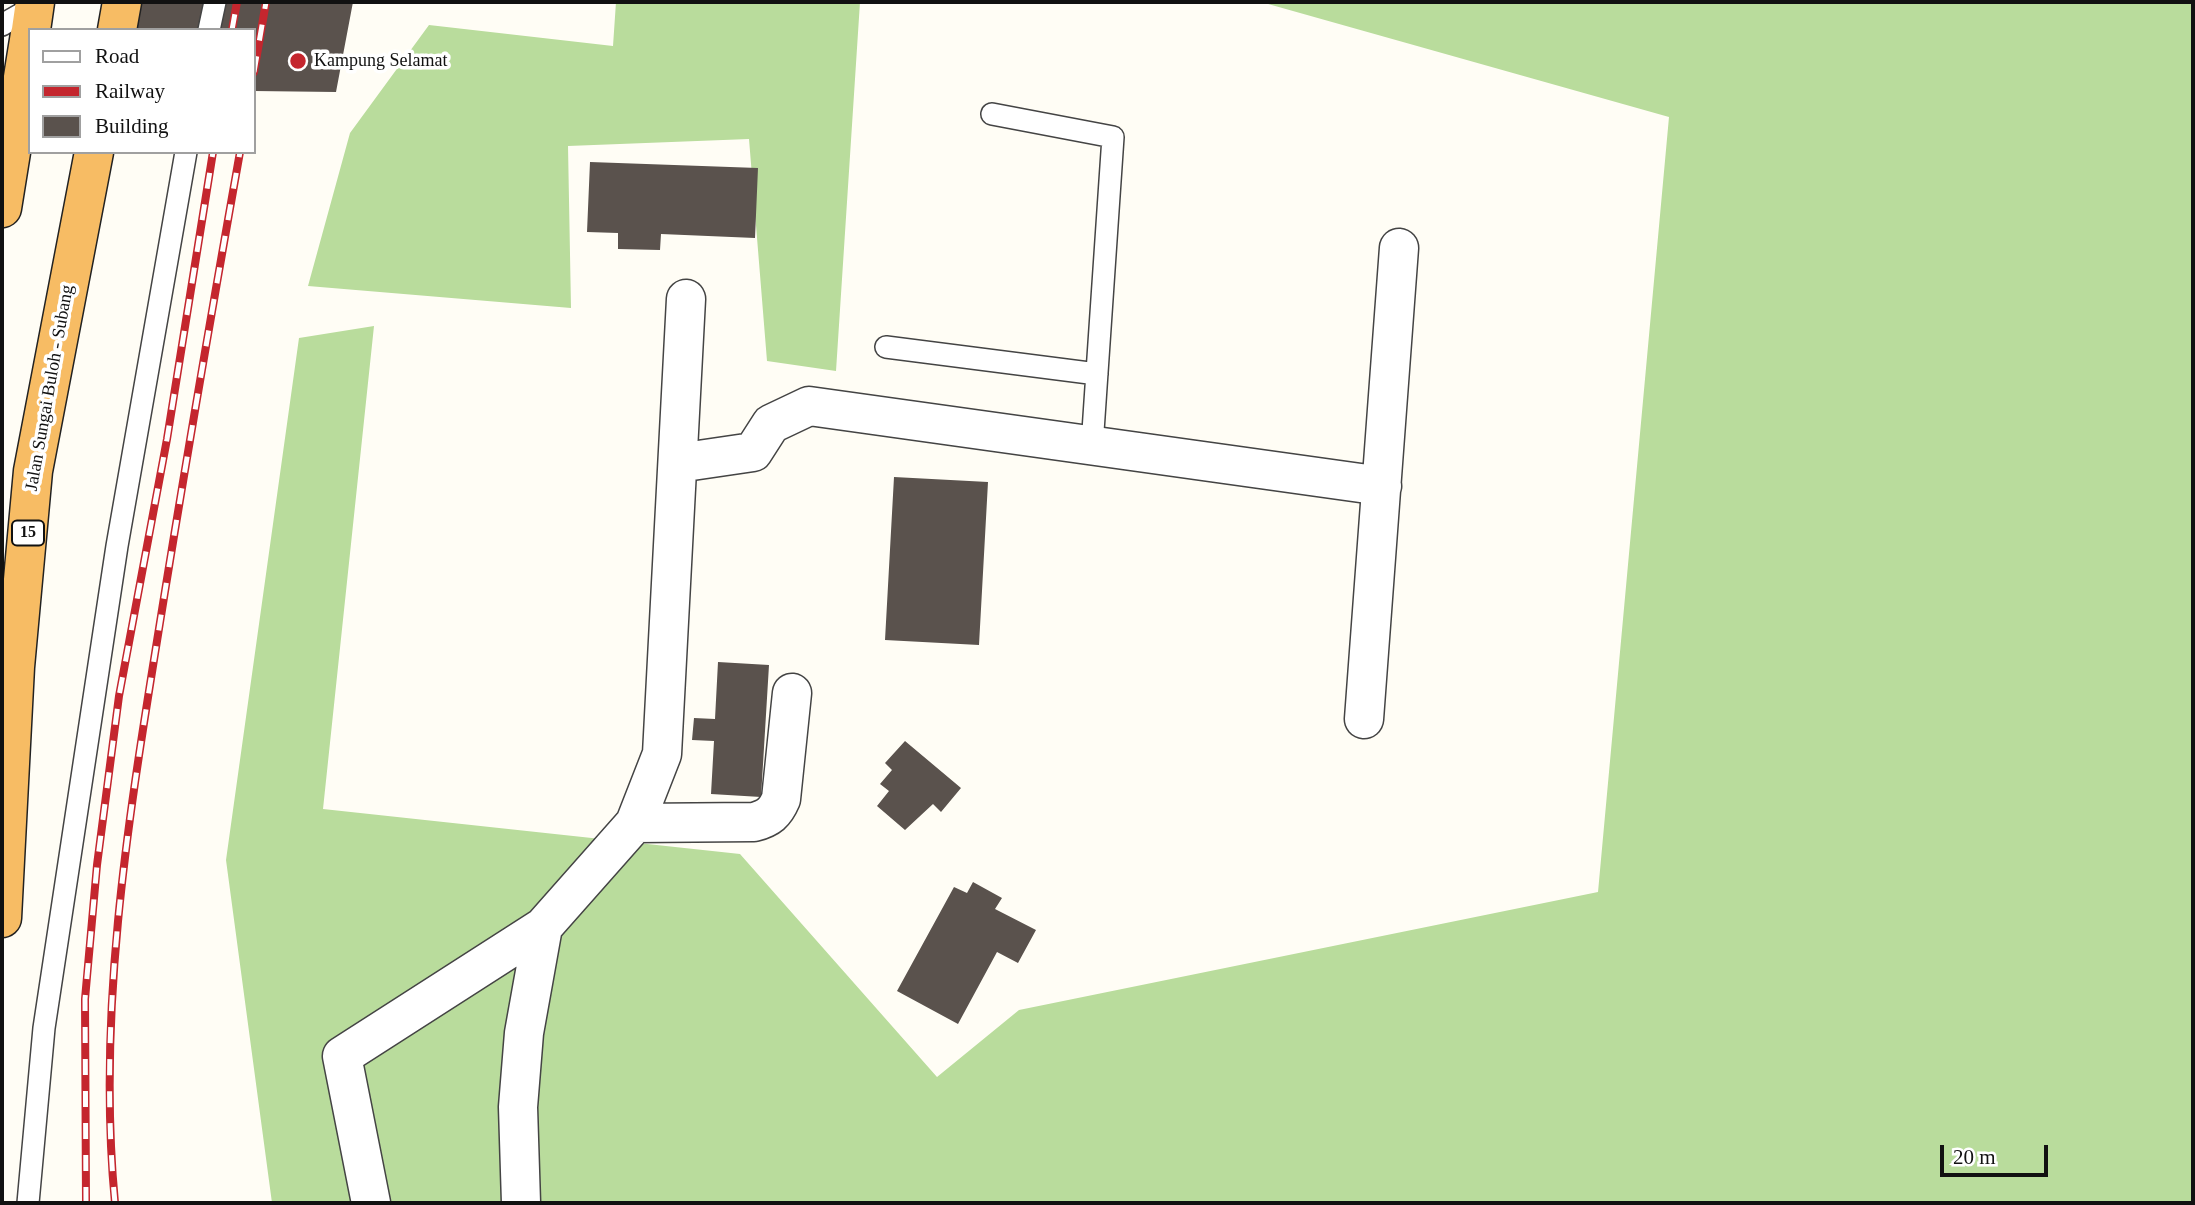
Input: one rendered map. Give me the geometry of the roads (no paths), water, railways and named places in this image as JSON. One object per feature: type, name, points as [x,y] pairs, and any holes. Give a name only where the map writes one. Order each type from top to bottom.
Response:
[{"type":"highway","points":[[117,28],[122,2]]},
{"type":"highway","points":[[2,208],[12,80],[28,33]]},
{"type":"highway","name":"Jalan Sungai Buloh - Subang","points":[[2,918],[15,667],[33,471],[93,154]]},
{"type":"street","points":[[1364,719],[1399,248]]},
{"type":"street","points":[[370,1203],[342,1056],[544,927],[635,823],[662,754],[686,299]]},
{"type":"street","points":[[678,463],[754,452],[771,424],[809,406],[1382,486]]},
{"type":"street","points":[[635,823],[754,822],[767,819],[776,810],[781,799],[792,694]]},
{"type":"street","points":[[521,1203],[518,1107],[524,1033],[544,927]]},
{"type":"lane","points":[[209,28],[215,2]]},
{"type":"lane","points":[[2,25],[33,18]]},
{"type":"lane","points":[[992,114],[1113,137],[1092,446]]},
{"type":"lane","points":[[28,1203],[44,1028],[117,546],[186,154]]},
{"type":"lane","points":[[886,347],[1097,374]]},
{"type":"railway","points":[[232,28],[237,2]]},
{"type":"railway","points":[[256,60],[266,2]]},
{"type":"railway","points":[[86,1203],[85,999],[97,865],[119,696],[167,439],[213,154]]},
{"type":"railway","points":[[115,1203],[110,1133],[112,992],[126,851],[197,396],[240,154]]},
{"type":"place","name":"Kampung Selamat","points":[[298,61]]}]
